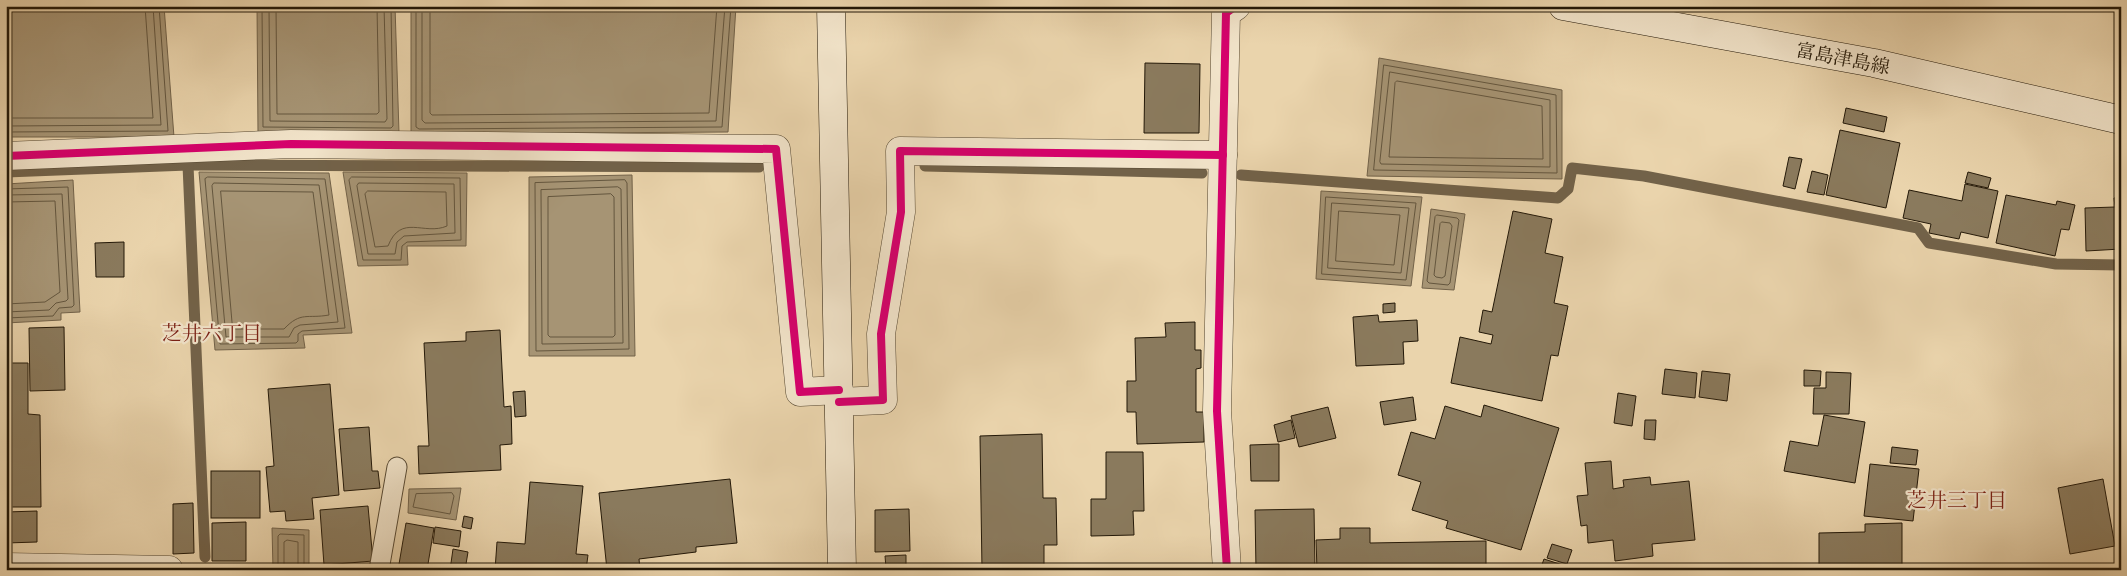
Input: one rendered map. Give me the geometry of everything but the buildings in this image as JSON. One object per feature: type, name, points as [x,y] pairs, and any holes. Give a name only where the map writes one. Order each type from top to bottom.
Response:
[{"type":"street","points":[[831,6],[842,570]]},
{"type":"street","points":[[1227,570],[1217,411],[1226,13],[1236,6]]},
{"type":"street","name":"富島津島線","points":[[1563,6],[1874,63],[2121,120]]},
{"type":"street","points":[[6,156],[291,144],[776,149],[800,392],[883,400],[881,334],[901,212],[900,151],[1223,155]]},
{"type":"street","points":[[6,567],[169,570]]},
{"type":"lane","points":[[379,570],[397,467]]},
{"type":"water","points":[[6,6],[164,6],[174,137],[6,137]]},
{"type":"water","points":[[257,6],[395,6],[399,133],[258,133]]},
{"type":"water","points":[[411,6],[736,6],[728,132],[411,134]]},
{"type":"water","points":[[1379,58],[1562,90],[1562,179],[1367,176]]},
{"type":"water","points":[[199,172],[329,173],[352,333],[303,335],[305,348],[215,350]]},
{"type":"water","points":[[343,172],[467,173],[466,246],[407,246],[408,265],[358,266]]},
{"type":"water","points":[[632,175],[635,356],[529,356],[529,177]]},
{"type":"water","points":[[73,180],[80,312],[61,313],[61,320],[6,323],[6,184]]},
{"type":"water","points":[[1321,191],[1422,197],[1411,286],[1316,279]]},
{"type":"water","points":[[1431,209],[1465,214],[1454,290],[1422,288]]},
{"type":"water","points":[[461,488],[456,520],[408,513],[409,489]]},
{"type":"water","points":[[272,528],[309,530],[309,570],[273,569]]},
{"type":"waterway","points":[[188,165],[759,167]]},
{"type":"waterway","points":[[6,172],[188,165],[205,557]]},
{"type":"waterway","points":[[925,166],[1202,173]]},
{"type":"waterway","points":[[1241,175],[1558,198],[1568,189],[1572,168],[1644,176],[1918,228],[1929,243],[2056,264],[2121,265]]},
{"type":"cycle path","points":[[1227,570],[1217,411],[1226,13],[1236,6]]},
{"type":"cycle path","points":[[6,156],[291,144],[776,149],[800,392],[839,390]]},
{"type":"cycle path","points":[[839,402],[883,400],[881,334],[901,212],[900,151],[1223,155]]},
{"type":"district","name":"芝井六丁目","points":[[212,332]]},
{"type":"district","name":"芝井三丁目","points":[[1957,499]]}]
